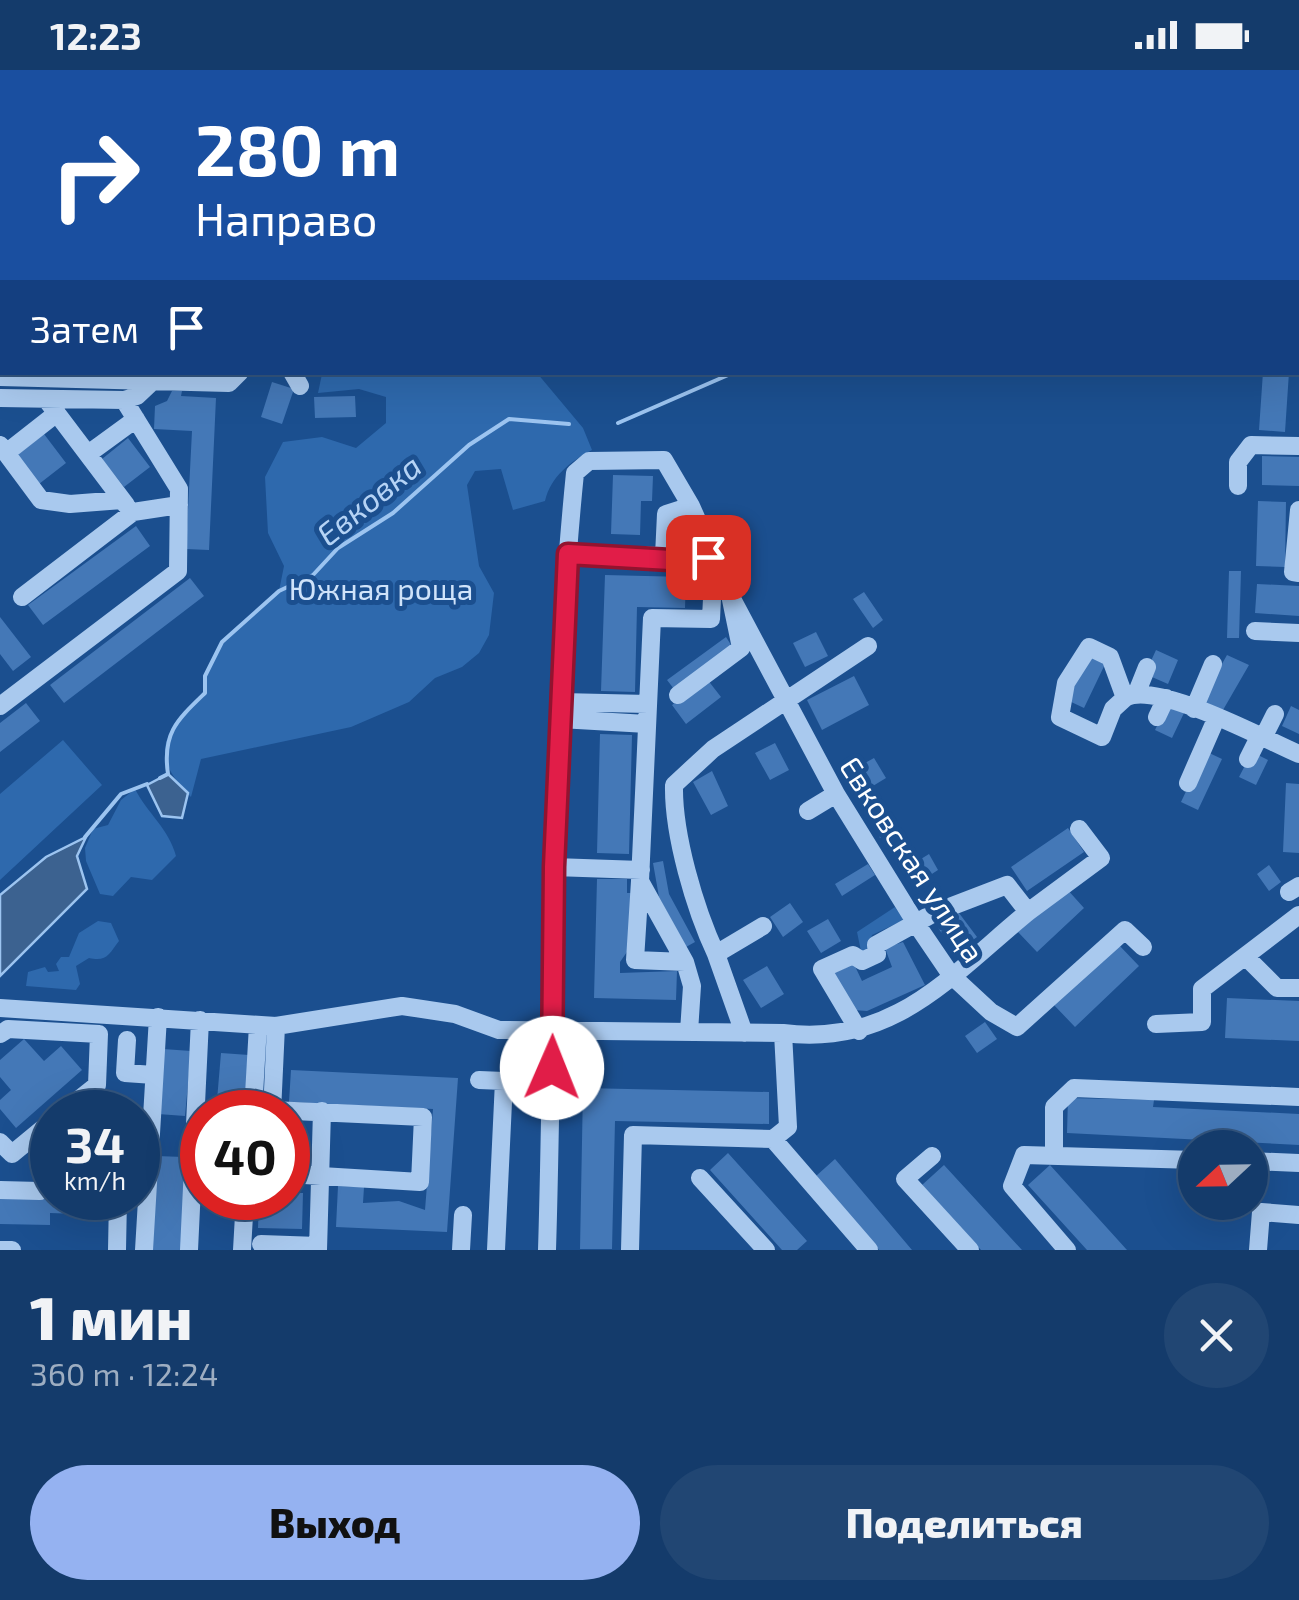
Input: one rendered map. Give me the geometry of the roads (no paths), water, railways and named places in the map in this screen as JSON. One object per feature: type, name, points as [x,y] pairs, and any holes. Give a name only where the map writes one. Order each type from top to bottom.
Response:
[{"type":"street","points":[[0,377],[178,377],[229,382],[237,375]]},
{"type":"street","points":[[0,398],[51,406],[124,400],[137,396],[154,380]]},
{"type":"street","points":[[4,695],[36,690],[178,571],[180,489],[124,400]]},
{"type":"street","points":[[51,406],[3,449],[41,500],[127,506],[179,504]]},
{"type":"street","points":[[51,406],[127,506]]},
{"type":"street","points":[[88,454],[136,419]]},
{"type":"street","points":[[1238,486],[1238,462],[1250,445],[1299,446]]},
{"type":"street","points":[[547,1250],[554,867],[568,554],[575,473],[589,461],[664,460],[691,506],[713,578],[711,619],[652,618],[635,960],[685,962]]},
{"type":"street","points":[[22,597],[127,506]]},
{"type":"street","points":[[664,556],[666,514],[691,506]]},
{"type":"street","points":[[1299,510],[1293,572],[1299,572]]},
{"type":"street","points":[[568,554],[708,557]]},
{"type":"street","points":[[678,695],[741,648],[730,596],[708,557]]},
{"type":"street","name":"Евковская улица","points":[[730,596],[784,702],[916,926],[951,975],[991,1012],[1016,1027],[1125,930],[1143,947]]},
{"type":"street","points":[[1255,630],[1299,633]]},
{"type":"street","points":[[744,1032],[703,926],[684,858],[674,785],[713,748],[868,646]]},
{"type":"street","points":[[1131,695],[1110,656],[1089,647],[1066,683],[1060,717],[1102,737],[1116,704],[1131,695],[1147,667]]},
{"type":"street","points":[[1194,709],[1214,664]]},
{"type":"street","points":[[1131,695],[1166,698],[1299,754]]},
{"type":"street","points":[[1158,718],[1166,698]]},
{"type":"street","points":[[560,710],[648,704]]},
{"type":"street","points":[[560,710],[647,724]]},
{"type":"street","points":[[1248,759],[1275,714]]},
{"type":"street","points":[[1188,784],[1216,719]]},
{"type":"street","points":[[808,811],[836,794]]},
{"type":"street","points":[[0,1008],[267,1025],[402,1006],[455,1014],[499,1030],[744,1032],[820,1038],[860,1030],[941,988],[951,975],[1028,912],[1101,858],[1079,828]]},
{"type":"street","points":[[554,867],[641,875]]},
{"type":"street","points":[[641,875],[685,962],[692,986],[689,1032]]},
{"type":"street","points":[[860,1030],[822,969],[853,955],[862,961],[877,954],[876,945],[916,926],[934,912],[1007,885],[1028,912]]},
{"type":"street","points":[[1156,1024],[1202,1022],[1202,989],[1299,915]]},
{"type":"street","points":[[716,954],[763,926]]},
{"type":"street","points":[[1244,956],[1277,988],[1299,988]]},
{"type":"street","points":[[144,1250],[158,1017]]},
{"type":"street","points":[[189,1250],[200,1020]]},
{"type":"street","points":[[266,1090],[267,1025]]},
{"type":"street","points":[[0,1034],[8,1028],[99,1034],[97,1085],[91,1090]]},
{"type":"street","points":[[630,1250],[633,1135],[773,1139],[788,1128],[783,1033]]},
{"type":"street","points":[[127,1040],[125,1074],[154,1076]]},
{"type":"street","points":[[480,1080],[504,1080],[496,1250]]},
{"type":"street","points":[[1054,1156],[1054,1107],[1074,1088],[1299,1097]]},
{"type":"street","points":[[310,1111],[424,1117],[420,1182],[310,1175]]},
{"type":"street","points":[[262,1244],[318,1248],[322,1111]]},
{"type":"street","points":[[0,1142],[12,1154],[30,1139]]},
{"type":"street","points":[[773,1139],[869,1250]]},
{"type":"street","points":[[1067,1250],[1012,1186],[1024,1155],[1178,1160]]},
{"type":"street","points":[[932,1156],[905,1180],[970,1250]]},
{"type":"street","points":[[1268,1162],[1299,1163]]},
{"type":"street","points":[[700,1178],[766,1250]]},
{"type":"street","points":[[0,1190],[30,1190]]},
{"type":"street","points":[[1258,1250],[1260,1212],[1299,1215]]},
{"type":"street","points":[[461,1250],[463,1214]]},
{"type":"street","points":[[117,1250],[118,1220]]},
{"type":"street","points":[[242,1250],[244,1220]]},
{"type":"street","points":[[0,1250],[12,1250]]},
{"type":"waterway","name":"Евковка","points":[[618,423],[728,375]]},
{"type":"waterway","name":"Евковка","points":[[160,778],[168,774],[167,748],[174,728],[205,693],[205,676],[222,642],[279,591],[313,575],[338,548],[393,513],[469,445],[509,419],[569,424]]},
{"type":"waterway","name":"Евковка","points":[[85,837],[121,794],[147,784]]},
{"type":"park label","name":"Южная роща","points":[[381,588]]}]
